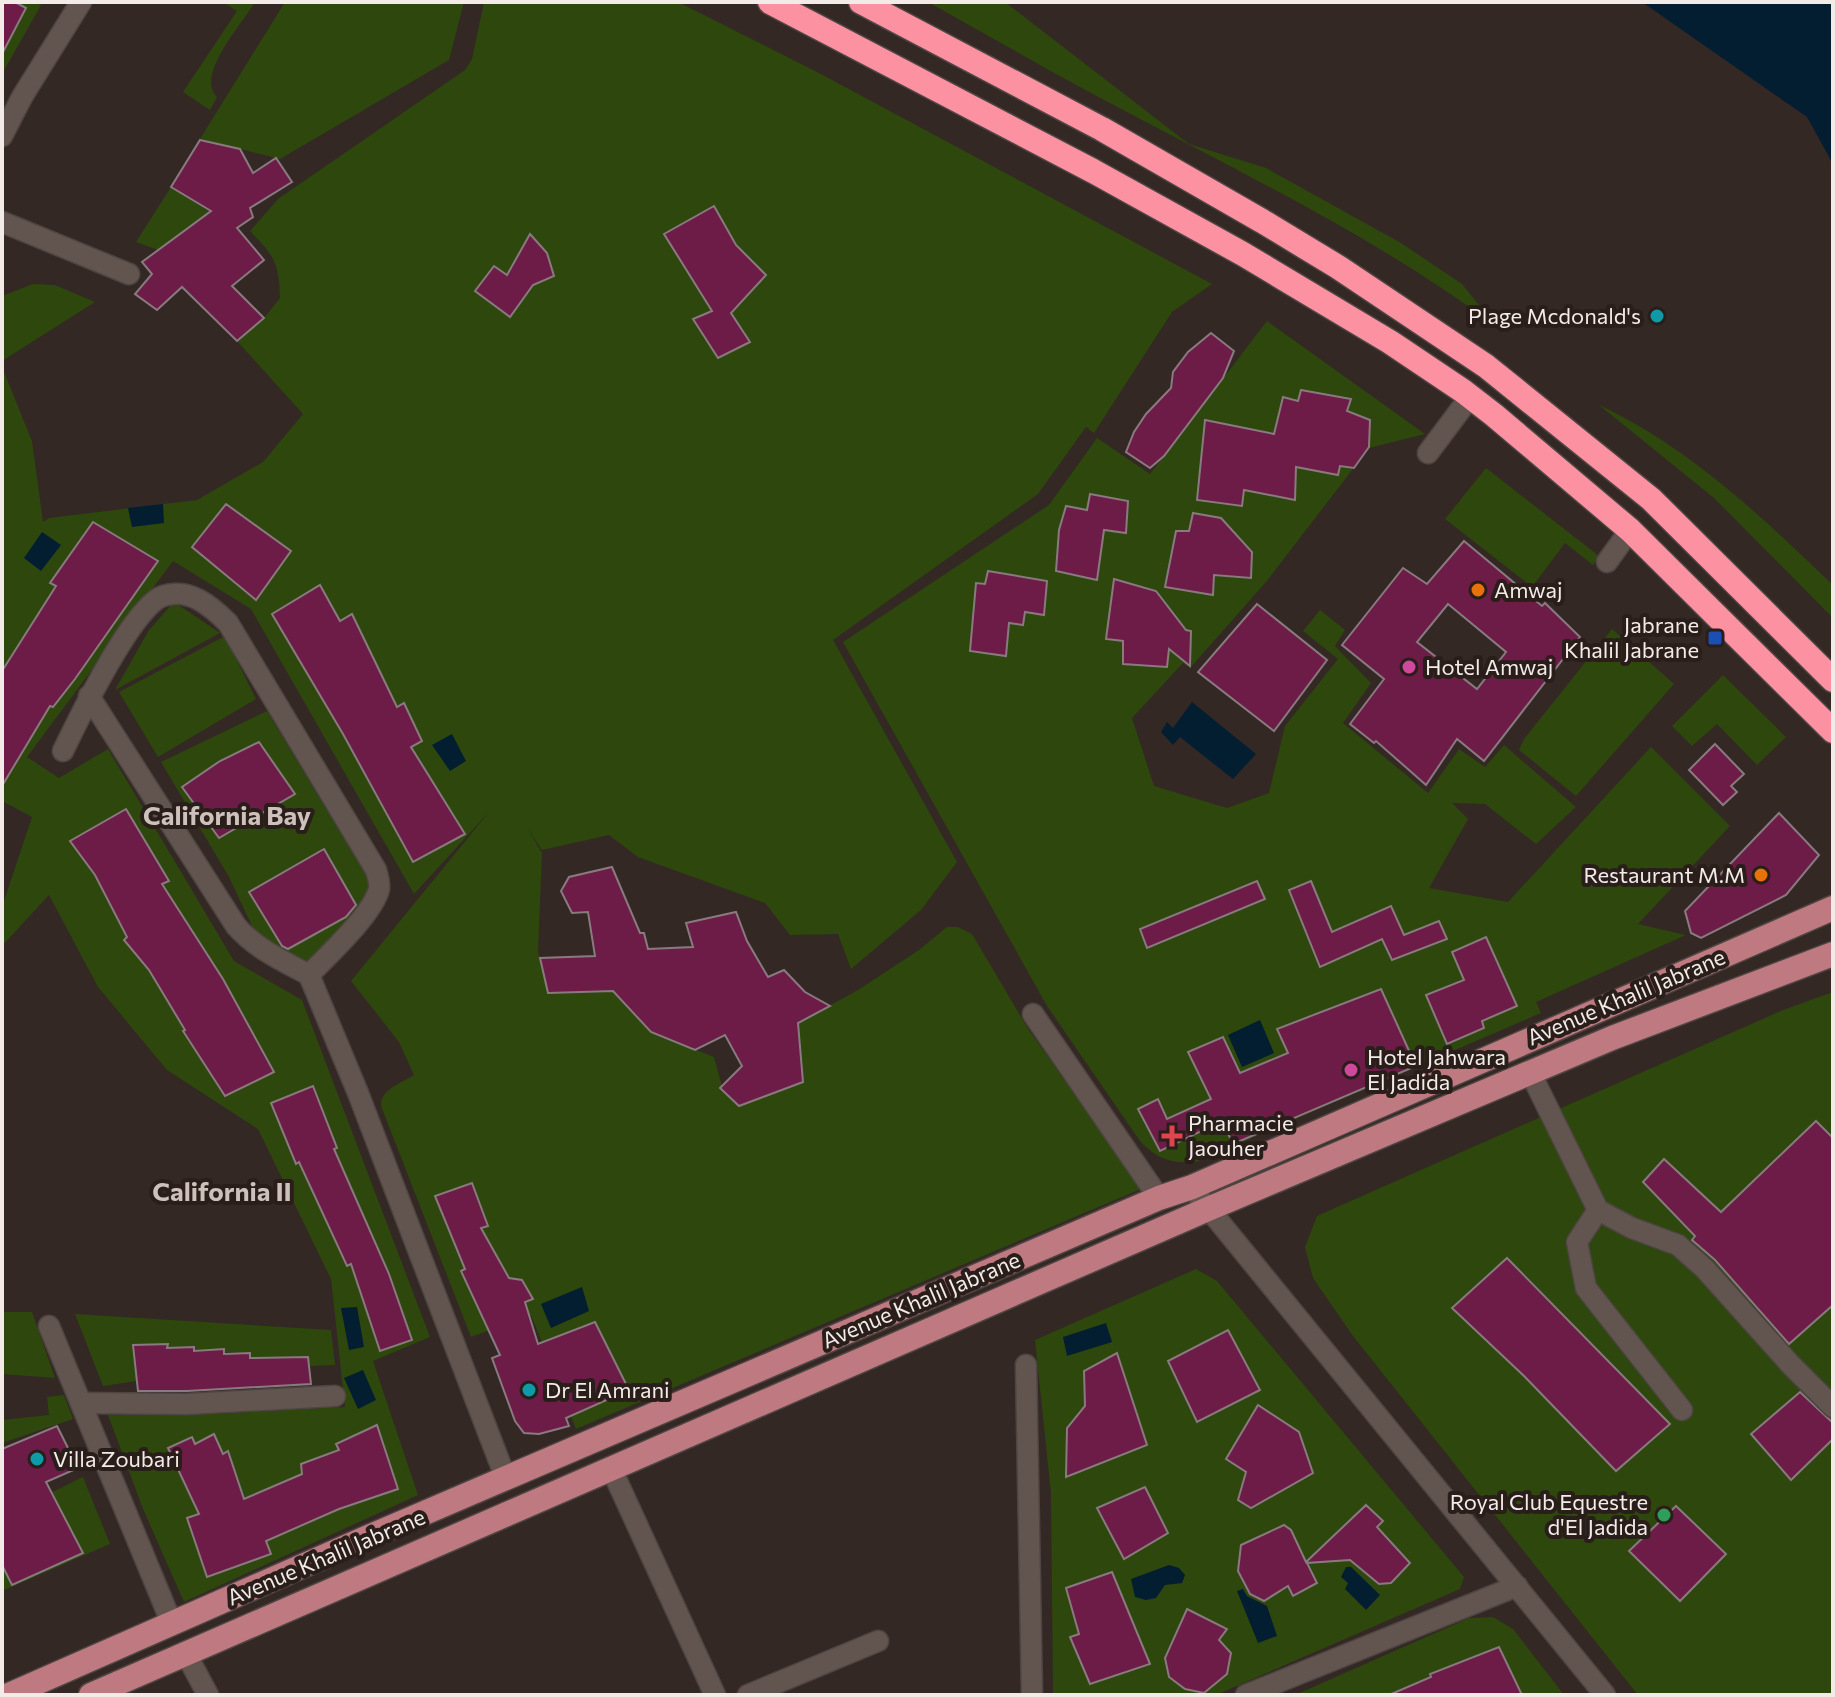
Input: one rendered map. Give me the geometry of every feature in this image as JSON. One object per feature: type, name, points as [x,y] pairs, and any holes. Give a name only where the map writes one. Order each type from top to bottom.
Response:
[{"type":"highway","points":[[770,2],[1093,171],[1243,254],[1390,342],[1470,397],[1630,530],[1833,731]]},
{"type":"highway","points":[[861,2],[1102,129],[1262,221],[1338,267],[1486,366],[1651,499],[1833,680]]},
{"type":"main road","name":"Avenue Khalil Jabrane","points":[[9,1695],[366,1538],[1159,1198],[1192,1187],[1833,908]]},
{"type":"main road","name":"Avenue Khalil Jabrane","points":[[91,1695],[1530,1072],[1833,954]]},
{"type":"street","points":[[2,136],[81,2]]},
{"type":"street","points":[[2,222],[129,274]]},
{"type":"street","points":[[1428,453],[1470,397]]},
{"type":"street","points":[[1607,562],[1630,530]]},
{"type":"street","points":[[63,751],[109,661],[152,601],[164,595],[180,594],[209,604],[228,623],[376,870],[378,892],[371,905],[309,975]]},
{"type":"street","points":[[89,696],[236,926],[247,939],[266,952],[309,975],[364,1108],[506,1479]]},
{"type":"street","points":[[1033,1014],[1071,1057],[1159,1198]]},
{"type":"street","points":[[1530,1072],[1598,1210],[1632,1228],[1678,1245],[1705,1269],[1833,1407]]},
{"type":"street","points":[[1192,1187],[1605,1695]]},
{"type":"street","points":[[1598,1210],[1577,1242],[1586,1288],[1682,1410]]},
{"type":"street","points":[[49,1326],[172,1624]]},
{"type":"street","points":[[1026,1365],[1032,1695]]},
{"type":"street","points":[[81,1403],[187,1404],[335,1396]]},
{"type":"street","points":[[611,1468],[715,1695]]},
{"type":"street","points":[[1246,1695],[1517,1586]]},
{"type":"street","points":[[748,1695],[878,1641]]},
{"type":"street","points":[[185,1652],[208,1695]]},
{"type":"green space","points":[[2,2],[36,2],[41,5],[2,74]]},
{"type":"green space","points":[[223,2],[255,2],[216,63],[212,87],[217,97],[210,110],[183,92],[237,11]]},
{"type":"green space","points":[[285,2],[464,2],[449,60],[280,159],[200,139]]},
{"type":"green space","points":[[484,2],[678,2],[819,73],[1212,284],[1172,312],[1094,433],[1086,427],[1038,494],[833,640],[957,862],[921,910],[851,969],[838,934],[790,935],[765,903],[638,857],[609,835],[542,850],[528,829],[542,853],[538,952],[548,993],[612,990],[651,1032],[714,1057],[723,1090],[739,1106],[803,1082],[798,1023],[858,990],[919,950],[947,927],[958,927],[972,934],[1027,1027],[1141,1189],[576,1429],[531,1315],[471,1337],[381,1106],[388,1091],[414,1075],[399,1042],[351,981],[489,812],[414,894],[251,609],[173,561],[27,757],[59,778],[108,749],[234,961],[302,1000],[430,1337],[373,1361],[418,1495],[184,1602],[143,1509],[108,1415],[214,1414],[345,1407],[331,1279],[258,1129],[167,1070],[98,987],[49,895],[2,946],[2,907],[32,817],[2,801],[2,367],[32,441],[43,522],[49,518],[197,500],[263,462],[303,414],[237,341],[264,318],[280,298],[274,260],[250,231],[278,199],[465,70],[472,59]]},
{"type":"green space","points":[[928,2],[1005,2],[1189,144],[1266,168],[1401,243],[1462,284],[1497,327],[1408,266],[1362,239]]},
{"type":"green space","points":[[171,187],[210,212],[158,250],[136,242]]},
{"type":"green space","points":[[33,284],[55,285],[95,302],[2,361],[2,296]]},
{"type":"green space","points":[[1267,321],[1425,434],[1369,448],[1266,582],[1190,668],[1183,663],[1132,718],[1154,786],[1227,808],[1269,793],[1285,726],[1338,659],[1303,631],[1320,610],[1345,630],[1335,646],[1371,683],[1343,723],[1428,793],[1459,749],[1485,767],[1504,745],[1576,807],[1536,844],[1485,804],[1452,803],[1468,819],[1429,888],[1508,902],[1651,747],[1730,826],[1638,924],[1686,935],[1536,1002],[1541,1013],[1196,1162],[1179,1162],[1159,1156],[1140,1141],[1047,1006],[843,642],[1049,505],[1097,438],[1150,474]]},
{"type":"green space","points":[[1599,405],[1664,441],[1694,462],[1779,534],[1833,585],[1833,618],[1714,498]]},
{"type":"green space","points":[[1486,468],[1599,556],[1593,565],[1565,543],[1532,587],[1445,519]]},
{"type":"green space","points":[[174,602],[220,633],[115,690],[149,630]]},
{"type":"green space","points":[[1612,629],[1674,684],[1576,796],[1519,750],[1524,739]]},
{"type":"green space","points":[[225,636],[256,699],[158,757],[119,692]]},
{"type":"green space","points":[[1723,675],[1786,737],[1757,765],[1717,724],[1692,746],[1672,726]]},
{"type":"green space","points":[[267,711],[373,887],[369,898],[312,966],[281,954],[253,928],[229,877],[161,762]]},
{"type":"green space","name":"Royal Club Equestre d'El Jadida","points":[[1833,992],[1833,1695],[1638,1695],[1353,1336],[1313,1278],[1305,1247],[1317,1216],[1783,1010]]},
{"type":"green space","points":[[1196,1269],[1217,1281],[1464,1577],[1460,1589],[1216,1695],[1053,1695],[1051,1494],[1035,1340]]},
{"type":"green space","points":[[2,1312],[32,1312],[55,1378],[2,1374]]},
{"type":"green space","points":[[75,1314],[331,1330],[335,1365],[309,1366],[307,1357],[250,1358],[250,1353],[194,1351],[194,1347],[167,1348],[167,1344],[134,1345],[137,1381],[103,1386]]},
{"type":"green space","points":[[64,1395],[73,1419],[2,1443],[2,1420],[49,1415],[47,1397]]},
{"type":"green space","points":[[83,1477],[110,1544],[2,1591],[2,1517]]},
{"type":"green space","points":[[1493,1617],[1513,1629],[1564,1695],[1295,1695],[1469,1618]]},
{"type":"water","points":[[1642,2],[1833,2],[1833,164],[1807,117]]},
{"type":"water","points":[[163,504],[164,523],[132,527],[128,508]]},
{"type":"water","points":[[42,532],[61,545],[41,571],[24,558]]},
{"type":"water","points":[[1192,702],[1256,754],[1233,779],[1180,737],[1173,745],[1161,732],[1167,722],[1173,728]]},
{"type":"water","points":[[452,734],[466,761],[450,771],[432,745]]},
{"type":"water","points":[[1260,1020],[1274,1053],[1242,1067],[1228,1035]]},
{"type":"water","points":[[582,1287],[589,1311],[551,1328],[541,1304]]},
{"type":"water","points":[[357,1307],[364,1347],[349,1350],[341,1308]]},
{"type":"water","points":[[1106,1323],[1112,1342],[1067,1356],[1063,1337]]},
{"type":"water","points":[[363,1370],[376,1400],[358,1409],[344,1378]]},
{"type":"water","points":[[1169,1565],[1179,1568],[1185,1575],[1182,1583],[1165,1585],[1156,1598],[1146,1600],[1135,1597],[1131,1579]]},
{"type":"water","points":[[1346,1567],[1351,1567],[1380,1595],[1366,1610],[1345,1589],[1348,1583],[1341,1577]]},
{"type":"water","points":[[1243,1589],[1247,1596],[1267,1606],[1277,1636],[1258,1643],[1237,1591]]},
{"type":"building","points":[[2,2],[15,2],[26,8],[2,54]]},
{"type":"building","points":[[200,140],[240,149],[253,173],[276,158],[292,182],[250,208],[253,217],[237,228],[264,260],[232,286],[264,318],[237,341],[182,287],[157,310],[135,294],[152,274],[142,262],[211,211],[171,187]]},
{"type":"building","points":[[714,206],[736,245],[766,275],[731,313],[750,342],[718,358],[693,319],[712,311],[664,234]]},
{"type":"building","points":[[530,234],[547,253],[554,276],[533,285],[510,317],[475,291],[494,266],[507,275]]},
{"type":"building","points":[[1211,333],[1234,351],[1223,378],[1164,456],[1150,468],[1126,452],[1134,432],[1146,414],[1171,388],[1173,372],[1188,352]]},
{"type":"building","points":[[1301,390],[1351,399],[1347,411],[1370,420],[1369,447],[1354,468],[1340,466],[1338,475],[1296,467],[1295,500],[1244,490],[1242,506],[1197,500],[1205,420],[1274,434],[1283,397],[1298,401]]},
{"type":"building","points":[[1090,494],[1128,501],[1126,533],[1104,530],[1097,580],[1056,571],[1059,530],[1066,506],[1087,510]]},
{"type":"building","points":[[226,504],[291,551],[256,600],[192,547]]},
{"type":"building","points":[[1193,513],[1221,518],[1252,552],[1251,578],[1214,575],[1213,595],[1165,587],[1176,531],[1189,531]]},
{"type":"building","points":[[93,522],[158,561],[75,679],[53,707],[50,706],[2,786],[2,671],[56,586],[50,583]]},
{"type":"building","name":"Hotel Amwaj","points":[[1464,541],[1542,606],[1545,603],[1580,637],[1484,761],[1457,739],[1426,785],[1376,741],[1374,743],[1350,724],[1384,679],[1342,645],[1403,568],[1427,584]],"holes":[[[1448,604],[1506,652],[1477,689],[1417,642]]]},
{"type":"building","points":[[988,571],[1047,581],[1044,615],[1025,612],[1023,625],[1009,623],[1006,656],[970,651],[976,583],[985,584]]},
{"type":"building","points":[[1114,579],[1156,591],[1186,630],[1191,631],[1190,666],[1169,649],[1167,667],[1123,664],[1123,641],[1106,639]]},
{"type":"building","points":[[320,585],[340,621],[352,614],[397,707],[404,703],[422,741],[411,747],[465,834],[413,862],[343,734],[272,614]]},
{"type":"building","points":[[1257,604],[1327,660],[1274,731],[1198,672]]},
{"type":"building","points":[[259,742],[295,794],[219,838],[182,787],[220,761]]},
{"type":"building","points":[[1715,744],[1744,774],[1731,786],[1737,792],[1723,805],[1689,770]]},
{"type":"building","points":[[126,809],[169,881],[162,884],[223,979],[274,1072],[225,1096],[149,970],[124,940],[127,937],[95,875],[70,841]]},
{"type":"building","name":"Restaurant M.M","points":[[1779,813],[1819,855],[1786,895],[1701,938],[1691,933],[1685,911]]},
{"type":"building","points":[[324,849],[356,905],[346,917],[288,949],[282,946],[249,892]]},
{"type":"building","points":[[612,867],[640,933],[644,933],[648,949],[693,947],[686,923],[736,912],[747,941],[768,977],[784,970],[805,992],[830,1006],[798,1023],[803,1082],[739,1106],[720,1088],[742,1066],[725,1035],[695,1050],[651,1032],[613,991],[548,993],[540,958],[595,956],[588,912],[572,913],[561,891],[569,877]]},
{"type":"building","points":[[1257,881],[1265,899],[1147,948],[1140,929]]},
{"type":"building","points":[[1311,881],[1332,932],[1391,906],[1404,935],[1439,921],[1447,939],[1392,960],[1382,939],[1320,967],[1289,890]]},
{"type":"building","points":[[1486,937],[1517,1006],[1482,1021],[1484,1028],[1447,1044],[1426,995],[1464,980],[1452,952]]},
{"type":"building","name":"Hotel Jahwara El Jadida","points":[[1381,989],[1416,1066],[1233,1144],[1222,1121],[1160,1151],[1138,1109],[1158,1099],[1167,1119],[1211,1099],[1188,1052],[1223,1037],[1240,1073],[1288,1053],[1277,1029]]},
{"type":"building","points":[[313,1086],[337,1148],[334,1149],[389,1274],[412,1340],[380,1351],[351,1264],[347,1266],[299,1162],[296,1164],[271,1103]]},
{"type":"building","points":[[1816,1121],[1833,1138],[1833,1305],[1789,1344],[1715,1260],[1692,1240],[1695,1236],[1643,1182],[1664,1159],[1721,1212]]},
{"type":"building","points":[[472,1183],[488,1226],[481,1228],[509,1278],[522,1280],[533,1299],[525,1302],[538,1344],[595,1322],[629,1390],[566,1418],[569,1426],[539,1434],[524,1433],[515,1421],[492,1358],[500,1355],[461,1271],[465,1269],[435,1196]]},
{"type":"building","points":[[1507,1258],[1670,1424],[1616,1471],[1524,1376],[1452,1308]]},
{"type":"building","points":[[1228,1330],[1260,1390],[1197,1422],[1168,1361]]},
{"type":"building","points":[[168,1344],[167,1348],[194,1347],[194,1351],[224,1349],[224,1354],[250,1353],[250,1358],[308,1357],[311,1384],[138,1391],[133,1345]]},
{"type":"building","points":[[1117,1353],[1147,1445],[1066,1477],[1067,1428],[1085,1406],[1084,1371]]},
{"type":"building","points":[[1800,1392],[1833,1423],[1833,1439],[1791,1480],[1751,1434]]},
{"type":"building","points":[[1258,1405],[1299,1432],[1313,1473],[1251,1508],[1238,1500],[1246,1472],[1226,1459]]},
{"type":"building","points":[[377,1425],[398,1489],[339,1509],[266,1541],[271,1554],[207,1577],[187,1518],[199,1514],[168,1448],[192,1437],[195,1444],[214,1434],[223,1454],[228,1451],[244,1499],[302,1474],[301,1464],[339,1450],[336,1444]]},
{"type":"building","points":[[57,1426],[78,1468],[46,1482],[83,1553],[12,1585],[2,1565],[2,1449]]},
{"type":"building","points":[[1145,1487],[1168,1533],[1124,1559],[1097,1508]]},
{"type":"building","points":[[1366,1505],[1383,1521],[1377,1527],[1410,1563],[1391,1583],[1379,1584],[1350,1560],[1307,1563],[1317,1583],[1293,1596],[1288,1586],[1264,1601],[1250,1594],[1238,1571],[1241,1545],[1284,1525],[1291,1530],[1306,1562]]},
{"type":"building","points":[[1676,1506],[1726,1554],[1680,1601],[1629,1551]]},
{"type":"building","points":[[1112,1572],[1150,1664],[1090,1684],[1070,1637],[1079,1634],[1066,1588]]},
{"type":"building","points":[[1187,1609],[1227,1629],[1219,1640],[1231,1653],[1227,1674],[1204,1693],[1185,1689],[1169,1677],[1165,1658]]},
{"type":"building","points":[[1499,1647],[1522,1695],[1389,1695],[1431,1677],[1430,1674]]},
{"type":"place","name":"Plage Mcdonald's","points":[[1657,316]]},
{"type":"place","name":"Amwaj","points":[[1478,590]]},
{"type":"place","name":"Jabrane Khalil Jabrane","points":[[1715,638]]},
{"type":"place","name":"Hotel Amwaj","points":[[1409,667]]},
{"type":"place","name":"Restaurant M.M","points":[[1761,875]]},
{"type":"place","name":"Hotel Jahwara El Jadida","points":[[1351,1070]]},
{"type":"place","name":"Pharmacie Jaouher","points":[[1172,1136]]},
{"type":"place","name":"Dr El Amrani","points":[[529,1390]]},
{"type":"place","name":"Villa Zoubari","points":[[37,1459]]},
{"type":"place","name":"Royal Club Equestre d'El Jadida","points":[[1664,1515]]},
{"type":"district","name":"California Bay","points":[[227,816]]},
{"type":"district","name":"California II","points":[[222,1192]]}]
